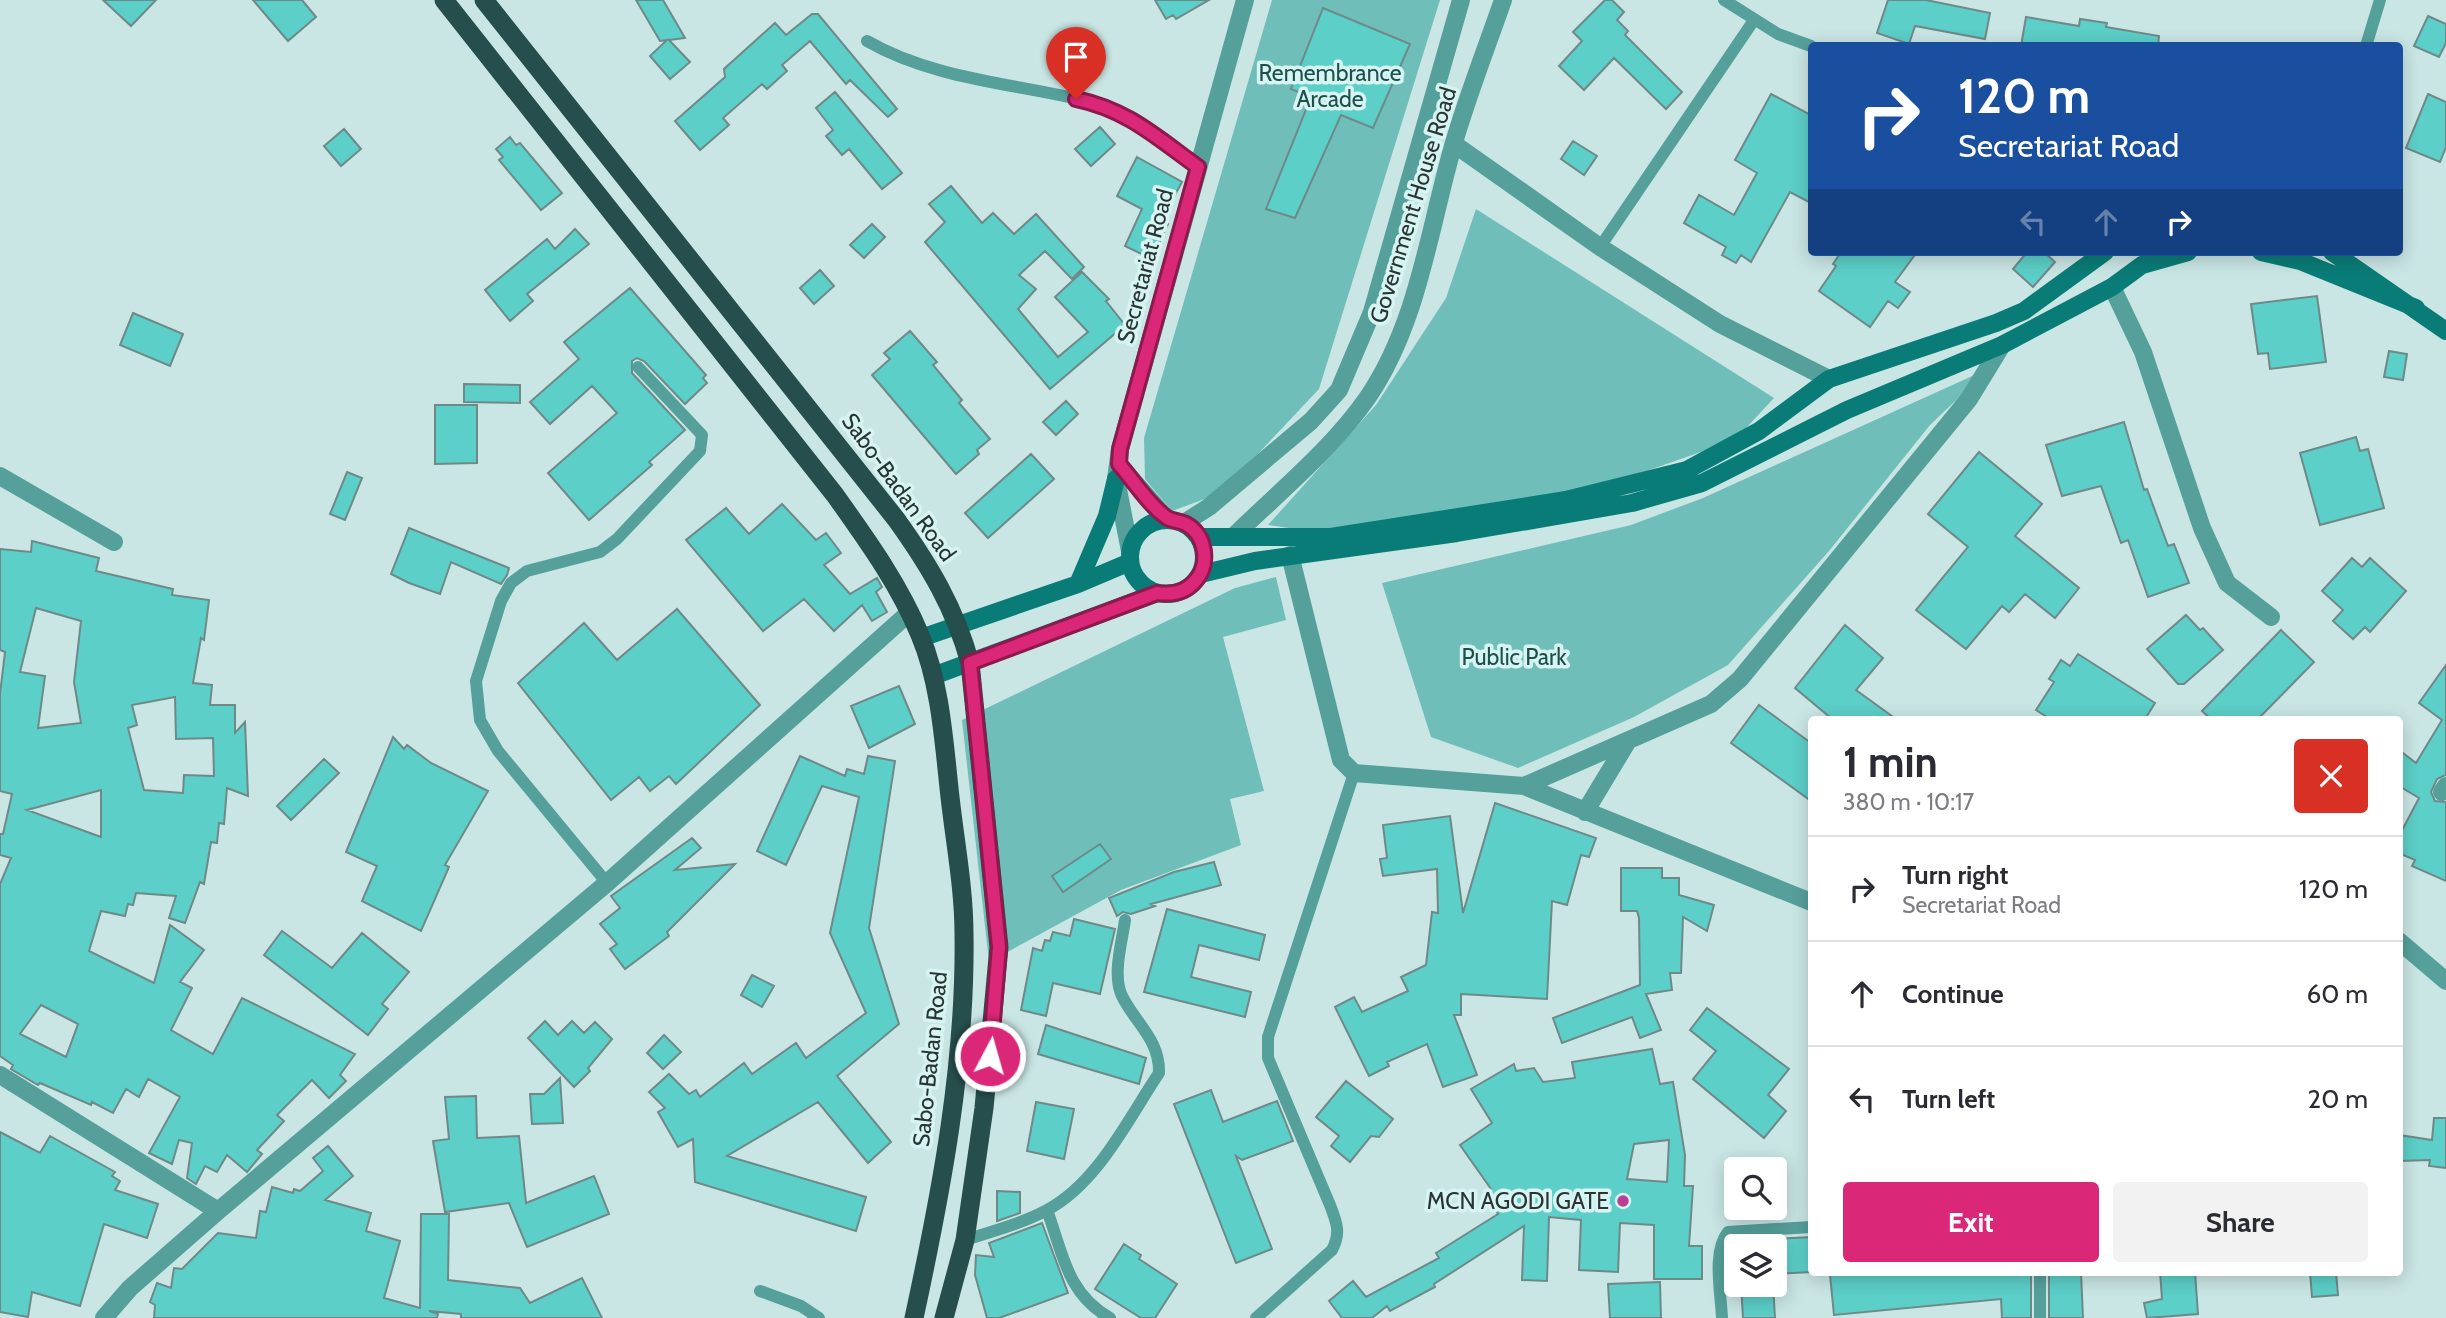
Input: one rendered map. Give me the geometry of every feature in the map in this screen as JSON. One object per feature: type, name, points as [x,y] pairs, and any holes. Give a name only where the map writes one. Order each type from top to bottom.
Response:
[{"type":"highway","name":"Sabo-Badan Road","points":[[444,0],[835,495],[888,571],[921,638],[933,676],[964,930],[964,984],[940,1192],[914,1318]]},
{"type":"highway","name":"Sabo-Badan Road","points":[[484,0],[724,299],[923,557],[959,625],[970,663],[999,947],[984,1108],[965,1240],[944,1318]]},
{"type":"highway","points":[[698,320],[724,299]]},
{"type":"main road","points":[[1157,593],[1139,581],[1130,557],[1139,532],[1157,520],[1176,521],[1199,537],[1331,537],[1467,517],[1635,485],[1688,470],[1713,459],[1759,431],[1829,379],[1996,323],[2024,311],[2100,256]]},
{"type":"main road","points":[[1201,574],[1290,555],[1457,533],[1632,503],[1671,493],[1738,467],[1847,410],[2002,345],[2112,287],[2141,265],[2174,256]]},
{"type":"main road","points":[[2278,256],[2300,261],[2416,308]]},
{"type":"main road","points":[[2338,256],[2446,331]]},
{"type":"main road","points":[[1078,584],[1107,516],[1118,472]]},
{"type":"main road","points":[[933,676],[1157,593],[1167,594],[1187,589],[1201,574],[1205,561],[1199,537]]},
{"type":"main road","points":[[921,638],[1078,584],[1130,557]]},
{"type":"street","name":"Secretariat Road","points":[[1130,557],[1118,472],[1120,449],[1245,0]]},
{"type":"street","name":"Government House Road","points":[[1176,521],[1209,507],[1311,421],[1339,390],[1372,313],[1461,0]]},
{"type":"street","name":"Government House Road","points":[[1235,535],[1339,433],[1368,397],[1391,357],[1409,313],[1454,144],[1503,0]]},
{"type":"street","points":[[1454,144],[1600,247],[1720,324],[1829,379]]},
{"type":"street","points":[[2112,287],[2143,352],[2202,528],[2227,583],[2271,617]]},
{"type":"street","points":[[1524,786],[1626,744],[1710,704],[1755,664],[1969,399],[2002,345]]},
{"type":"street","points":[[1118,472],[1176,521]]},
{"type":"street","points":[[0,476],[114,542]]},
{"type":"street","points":[[1290,555],[1341,760],[1354,773],[1524,786],[1585,813],[1808,901]]},
{"type":"street","points":[[104,1318],[130,1288],[607,883],[910,612]]},
{"type":"street","points":[[1585,813],[1626,744]]},
{"type":"street","points":[[2403,944],[2446,981]]},
{"type":"street","points":[[0,1075],[218,1211]]},
{"type":"lane","points":[[1724,0],[1779,34],[1808,45]]},
{"type":"lane","points":[[2367,42],[2380,0]]},
{"type":"lane","points":[[1600,247],[1754,20]]},
{"type":"lane","points":[[867,41],[895,57],[927,67],[1110,107],[1131,118],[1198,167]]},
{"type":"lane","points":[[607,883],[498,751],[481,720],[476,681],[501,601],[511,583],[527,571],[600,552],[617,539],[700,451],[702,435],[638,367]]},
{"type":"lane","points":[[1256,1318],[1332,1250],[1337,1240],[1339,1227],[1268,1058],[1268,1037],[1354,773]]},
{"type":"lane","points":[[965,1240],[1047,1210],[1077,1188],[1094,1168],[1159,1073],[1160,1054],[1121,994],[1118,976],[1125,920]]},
{"type":"lane","points":[[1047,1210],[1076,1289],[1084,1301],[1110,1318]]},
{"type":"lane","points":[[1721,1318],[1720,1256],[1723,1239],[1728,1232],[1808,1227]]},
{"type":"lane","points":[[2040,1276],[2040,1318]]},
{"type":"lane","points":[[760,1291],[801,1306],[819,1318]]},
{"type":"green space","name":"Remembrance Arcade","points":[[1272,0],[1440,0],[1319,389],[1221,493],[1172,511],[1145,479],[1144,438]]},
{"type":"green space","points":[[1476,209],[1774,398],[1735,440],[1601,487],[1337,535],[1268,525],[1376,405],[1446,298]]},
{"type":"green space","name":"Public Park","points":[[1990,368],[1930,425],[1829,551],[1728,665],[1634,717],[1518,768],[1431,737],[1382,583],[1631,525],[1703,498]]},
{"type":"green space","points":[[1276,577],[1286,620],[1223,637],[1264,791],[1230,799],[1241,845],[1121,890],[989,962],[962,720],[1235,588]]},
{"type":"building","points":[[103,0],[156,0],[131,26]]},
{"type":"building","points":[[253,0],[302,0],[316,17],[288,41]]},
{"type":"building","points":[[636,0],[663,0],[685,38],[669,40],[690,62],[670,79],[650,56],[667,40],[660,41]]},
{"type":"building","points":[[1155,0],[1209,0],[1176,19],[1173,15],[1166,19]]},
{"type":"building","points":[[1605,0],[1612,0],[1624,12],[1617,20],[1628,31],[1625,35],[1682,92],[1666,109],[1614,58],[1584,90],[1559,66],[1582,41],[1573,32]]},
{"type":"building","points":[[1888,0],[1926,0],[1990,13],[1985,39],[1915,26],[1910,42],[1877,33]]},
{"type":"building","points":[[1323,8],[1410,44],[1373,128],[1341,115],[1295,218],[1266,209],[1311,97],[1291,89]]},
{"type":"building","points":[[812,14],[818,14],[897,109],[888,117],[850,80],[846,84],[810,41],[782,65],[787,71],[767,89],[762,84],[723,118],[729,125],[700,150],[675,121],[725,77],[724,69],[775,23],[786,35]]},
{"type":"building","points":[[2428,16],[2446,24],[2446,43],[2439,57],[2414,46]]},
{"type":"building","points":[[2026,17],[2079,26],[2080,19],[2107,23],[2106,27],[2159,36],[2158,42],[2022,42]]},
{"type":"building","points":[[835,92],[902,173],[882,189],[849,149],[842,155],[826,136],[833,130],[816,108]]},
{"type":"building","points":[[1771,94],[1808,113],[1808,201],[1790,192],[1751,262],[1741,255],[1736,263],[1722,255],[1726,247],[1684,223],[1699,195],[1734,215],[1757,173],[1735,160]]},
{"type":"building","points":[[2428,94],[2446,102],[2446,147],[2440,162],[2406,148]]},
{"type":"building","points":[[1100,127],[1115,144],[1091,166],[1075,149]]},
{"type":"building","points":[[344,129],[361,149],[341,166],[324,146]]},
{"type":"building","points":[[510,137],[516,145],[520,143],[562,193],[541,210],[499,160],[503,157],[496,149]]},
{"type":"building","points":[[1573,141],[1597,156],[1584,175],[1561,159]]},
{"type":"building","points":[[1137,157],[1182,182],[1161,221],[1168,224],[1152,259],[1125,246],[1142,209],[1117,196]]},
{"type":"building","points":[[951,186],[982,223],[993,213],[1014,234],[1036,214],[1084,267],[1072,279],[1045,251],[1019,275],[1036,289],[1018,309],[1058,357],[1088,332],[1055,297],[1082,272],[1109,299],[1106,301],[1125,325],[1050,389],[925,242],[945,222],[929,204]]},
{"type":"building","points":[[872,224],[885,237],[864,258],[850,245]]},
{"type":"building","points":[[575,229],[589,244],[527,294],[533,301],[510,321],[485,290],[547,239],[555,249]]},
{"type":"building","points":[[1838,256],[1914,256],[1895,282],[1910,292],[1898,308],[1888,301],[1870,327],[1819,291],[1836,266],[1833,264]]},
{"type":"building","points":[[2024,256],[2048,256],[2055,262],[2033,287],[2013,269]]},
{"type":"building","points":[[820,270],[834,286],[814,304],[800,288]]},
{"type":"building","points":[[630,288],[706,375],[703,378],[707,383],[685,404],[644,361],[637,358],[632,361],[632,373],[685,430],[649,462],[652,465],[589,520],[548,473],[617,413],[592,386],[550,424],[530,402],[579,359],[564,342]]},
{"type":"building","points":[[2317,296],[2326,362],[2270,369],[2268,353],[2258,354],[2251,304]]},
{"type":"building","points":[[133,313],[183,334],[170,366],[120,345]]},
{"type":"building","points":[[910,331],[937,362],[933,365],[962,400],[959,403],[990,439],[977,450],[979,454],[956,474],[872,375],[890,359],[884,353]]},
{"type":"building","points":[[2389,351],[2407,354],[2403,380],[2384,377]]},
{"type":"building","points":[[464,384],[520,385],[520,403],[464,402]]},
{"type":"building","points":[[1066,401],[1078,414],[1056,435],[1043,422]]},
{"type":"building","points":[[435,405],[477,405],[477,463],[435,464]]},
{"type":"building","points":[[2124,422],[2144,490],[2147,489],[2168,546],[2174,544],[2189,583],[2148,597],[2128,540],[2121,543],[2101,486],[2062,496],[2046,445]]},
{"type":"building","points":[[2356,437],[2360,451],[2368,449],[2384,508],[2320,525],[2300,453]]},
{"type":"building","points":[[1979,452],[2042,504],[2015,536],[2079,588],[2055,618],[2025,594],[2009,612],[2002,606],[1966,649],[1916,610],[1968,547],[1928,514]]},
{"type":"building","points":[[1031,454],[1054,479],[988,538],[965,513]]},
{"type":"building","points":[[347,472],[362,478],[345,520],[330,514]]},
{"type":"building","points":[[782,504],[816,540],[826,533],[841,553],[824,565],[850,594],[877,578],[882,587],[876,592],[887,612],[872,621],[862,605],[834,631],[804,599],[763,631],[686,540],[726,508],[749,534]]},
{"type":"building","points":[[409,528],[509,568],[507,575],[501,584],[451,562],[440,594],[409,583],[391,574]]},
{"type":"building","points":[[32,541],[99,558],[96,571],[173,589],[172,595],[209,600],[204,640],[201,638],[193,683],[212,685],[210,705],[235,705],[235,733],[245,722],[248,796],[227,788],[224,824],[219,823],[217,843],[211,842],[204,884],[200,882],[185,923],[169,918],[176,896],[136,893],[133,905],[128,904],[125,916],[101,911],[89,951],[154,983],[170,925],[204,950],[180,982],[192,988],[171,1030],[213,1054],[242,998],[355,1054],[340,1075],[346,1081],[329,1098],[312,1080],[277,1115],[284,1121],[257,1150],[262,1154],[247,1172],[227,1155],[217,1172],[205,1166],[196,1184],[187,1178],[192,1143],[179,1140],[172,1164],[149,1153],[180,1097],[148,1079],[139,1097],[126,1089],[113,1113],[92,1102],[91,1105],[40,1083],[38,1085],[11,1069],[13,1065],[0,1056],[0,884],[11,858],[0,855],[0,834],[3,834],[12,794],[0,791],[0,694],[5,652],[0,650],[0,549],[31,552]],"holes":[[[36,608],[81,621],[74,682],[81,723],[38,728],[45,676],[20,672]],[[175,697],[176,739],[213,738],[214,776],[184,775],[183,793],[144,790],[128,728],[137,725],[132,705]],[[101,790],[101,837],[27,810]],[[41,1005],[78,1024],[66,1057],[20,1034]]]},
{"type":"building","points":[[2352,558],[2362,567],[2370,558],[2406,591],[2370,632],[2365,627],[2353,639],[2333,621],[2343,610],[2322,591]]},
{"type":"building","points":[[677,609],[760,705],[676,784],[669,776],[650,791],[639,777],[611,800],[518,683],[584,623],[617,660]]},
{"type":"building","points":[[2186,615],[2200,630],[2203,628],[2223,650],[2184,684],[2178,684],[2147,649]]},
{"type":"building","points":[[1845,625],[1883,658],[1856,690],[1892,716],[1828,716],[1795,688]]},
{"type":"building","points":[[2281,630],[2314,662],[2261,716],[2208,716],[2202,711]]},
{"type":"building","points":[[2078,654],[2155,703],[2147,716],[2045,716],[2036,710],[2054,682],[2049,679],[2061,660],[2070,666]]},
{"type":"building","points":[[2446,665],[2446,775],[2437,779],[2431,792],[2435,801],[2446,802],[2446,881],[2412,866],[2415,860],[2403,855],[2403,828],[2419,798],[2403,788],[2403,753],[2416,763],[2442,720],[2419,703]]},
{"type":"building","points":[[899,686],[915,724],[869,748],[851,706]]},
{"type":"building","points":[[1759,705],[1808,741],[1808,799],[1731,743]]},
{"type":"building","points":[[393,737],[404,749],[407,745],[431,763],[488,791],[445,865],[449,867],[421,931],[362,901],[377,866],[346,852]]},
{"type":"building","points":[[800,756],[845,776],[847,769],[864,774],[868,756],[895,761],[869,928],[899,1024],[837,1076],[891,1142],[868,1163],[818,1102],[727,1156],[866,1197],[856,1231],[695,1182],[693,1139],[678,1147],[658,1112],[665,1108],[649,1092],[669,1074],[689,1094],[696,1090],[700,1097],[744,1063],[752,1074],[796,1043],[806,1058],[866,1013],[830,933],[859,797],[822,786],[786,865],[757,851]]},
{"type":"building","points":[[324,759],[339,773],[291,820],[277,806]]},
{"type":"building","points":[[1495,803],[1596,838],[1589,857],[1581,855],[1567,905],[1552,901],[1547,999],[1461,994],[1461,1015],[1454,1015],[1477,1075],[1443,1087],[1427,1044],[1387,1062],[1389,1066],[1369,1076],[1335,1007],[1354,997],[1362,1012],[1408,991],[1401,977],[1426,965],[1432,912],[1438,913],[1437,869],[1383,876],[1380,859],[1387,858],[1383,825],[1450,816],[1463,913]]},
{"type":"building","points":[[692,838],[701,848],[675,870],[735,864],[667,932],[669,936],[625,969],[610,949],[617,944],[600,924],[620,908],[611,896]]},
{"type":"building","points":[[1100,844],[1111,859],[1063,892],[1052,876]]},
{"type":"building","points":[[1214,862],[1221,885],[1151,904],[1155,906],[1131,914],[1123,912],[1117,916],[1109,898],[1174,872]]},
{"type":"building","points":[[1621,868],[1662,868],[1662,878],[1679,878],[1679,895],[1714,905],[1707,931],[1683,917],[1681,973],[1670,973],[1672,990],[1646,994],[1661,1030],[1640,1038],[1632,1017],[1562,1043],[1553,1018],[1640,985],[1639,918],[1637,911],[1621,911]]},
{"type":"building","points":[[1167,909],[1265,935],[1259,960],[1199,945],[1191,977],[1251,992],[1245,1017],[1144,992]]},
{"type":"building","points":[[1074,919],[1115,929],[1100,994],[1053,983],[1046,1016],[1021,1010],[1033,948],[1042,951],[1045,940],[1050,941],[1053,932],[1070,936]]},
{"type":"building","points":[[282,931],[332,968],[362,933],[409,972],[382,1004],[388,1009],[368,1035],[264,955]]},
{"type":"building","points":[[752,975],[774,986],[762,1007],[741,995]]},
{"type":"building","points":[[1707,1008],[1789,1069],[1768,1095],[1786,1111],[1764,1138],[1693,1079],[1716,1051],[1690,1030]]},
{"type":"building","points":[[545,1021],[558,1035],[572,1021],[584,1033],[595,1022],[612,1039],[588,1068],[590,1071],[574,1087],[528,1038]]},
{"type":"building","points":[[1046,1025],[1146,1058],[1139,1084],[1038,1054]]},
{"type":"building","points":[[664,1035],[681,1052],[663,1069],[647,1053]]},
{"type":"building","points":[[1652,1049],[1660,1084],[1673,1082],[1685,1155],[1684,1186],[1693,1186],[1689,1246],[1702,1246],[1702,1279],[1654,1279],[1654,1225],[1620,1223],[1618,1272],[1579,1270],[1581,1220],[1549,1217],[1547,1281],[1522,1280],[1524,1226],[1434,1284],[1435,1287],[1390,1311],[1387,1306],[1372,1318],[1342,1318],[1329,1301],[1353,1281],[1366,1297],[1439,1258],[1436,1253],[1498,1214],[1484,1193],[1491,1189],[1460,1145],[1492,1123],[1471,1089],[1514,1064],[1516,1071],[1534,1068],[1543,1082],[1575,1078],[1572,1062]],"holes":[[[1669,1140],[1667,1182],[1627,1179],[1634,1144]]]},
{"type":"building","points":[[560,1078],[563,1123],[532,1124],[530,1094],[544,1094]]},
{"type":"building","points":[[1346,1081],[1393,1119],[1379,1137],[1371,1136],[1350,1162],[1331,1146],[1339,1136],[1316,1117]]},
{"type":"building","points":[[1211,1090],[1223,1122],[1277,1101],[1293,1141],[1242,1160],[1236,1156],[1272,1249],[1236,1263],[1174,1104]]},
{"type":"building","points":[[476,1096],[477,1138],[519,1136],[526,1203],[594,1176],[609,1214],[527,1247],[509,1203],[445,1212],[433,1141],[449,1139],[445,1097]]},
{"type":"building","points":[[1036,1102],[1074,1109],[1064,1159],[1027,1151]]},
{"type":"building","points":[[2434,1118],[2446,1118],[2446,1168],[2429,1166],[2430,1160],[2403,1161],[2403,1136],[2432,1140]]},
{"type":"building","points":[[0,1132],[40,1153],[50,1136],[115,1172],[112,1176],[120,1181],[115,1190],[158,1204],[147,1238],[104,1224],[80,1306],[32,1292],[28,1317],[0,1312]]},
{"type":"building","points":[[328,1146],[353,1176],[325,1200],[371,1213],[366,1231],[400,1241],[384,1298],[420,1308],[421,1214],[449,1214],[448,1280],[520,1288],[530,1303],[582,1278],[602,1318],[461,1318],[461,1314],[429,1311],[438,1314],[437,1318],[154,1318],[155,1305],[150,1302],[157,1283],[171,1288],[174,1268],[182,1269],[218,1233],[256,1238],[260,1211],[266,1212],[272,1187],[293,1193],[294,1189],[300,1191],[323,1171],[313,1158]]},
{"type":"building","points":[[997,1191],[1020,1192],[1020,1213],[997,1221]]},
{"type":"building","points":[[1042,1223],[1068,1293],[999,1318],[987,1318],[975,1275],[976,1255],[994,1257],[989,1243]]},
{"type":"building","points":[[1808,1237],[1808,1272],[1787,1273],[1787,1238]]},
{"type":"building","points":[[1124,1244],[1141,1255],[1139,1259],[1177,1284],[1155,1318],[1141,1318],[1095,1289]]},
{"type":"building","points":[[1830,1276],[2031,1276],[2031,1318],[2002,1318],[2001,1299],[1834,1315]]},
{"type":"building","points":[[2049,1276],[2081,1276],[2083,1318],[2049,1318]]},
{"type":"building","points":[[2160,1276],[2195,1276],[2198,1314],[2147,1318],[2144,1303],[2162,1299]]},
{"type":"building","points":[[2310,1276],[2336,1276],[2338,1295],[2312,1297]]},
{"type":"building","points":[[1660,1282],[1661,1318],[1610,1318],[1608,1284]]},
{"type":"building","points":[[1742,1297],[1774,1297],[1775,1318],[1743,1318]]},
{"type":"place","name":"MCN AGODI GATE","points":[[1623,1201]]},
{"type":"route","points":[[990,1056],[999,947],[970,663],[1157,593],[1177,593],[1187,589],[1201,574],[1205,561],[1204,548],[1192,528],[1167,519],[1119,464],[1120,449],[1198,167],[1131,118],[1110,107],[1076,99]]}]
